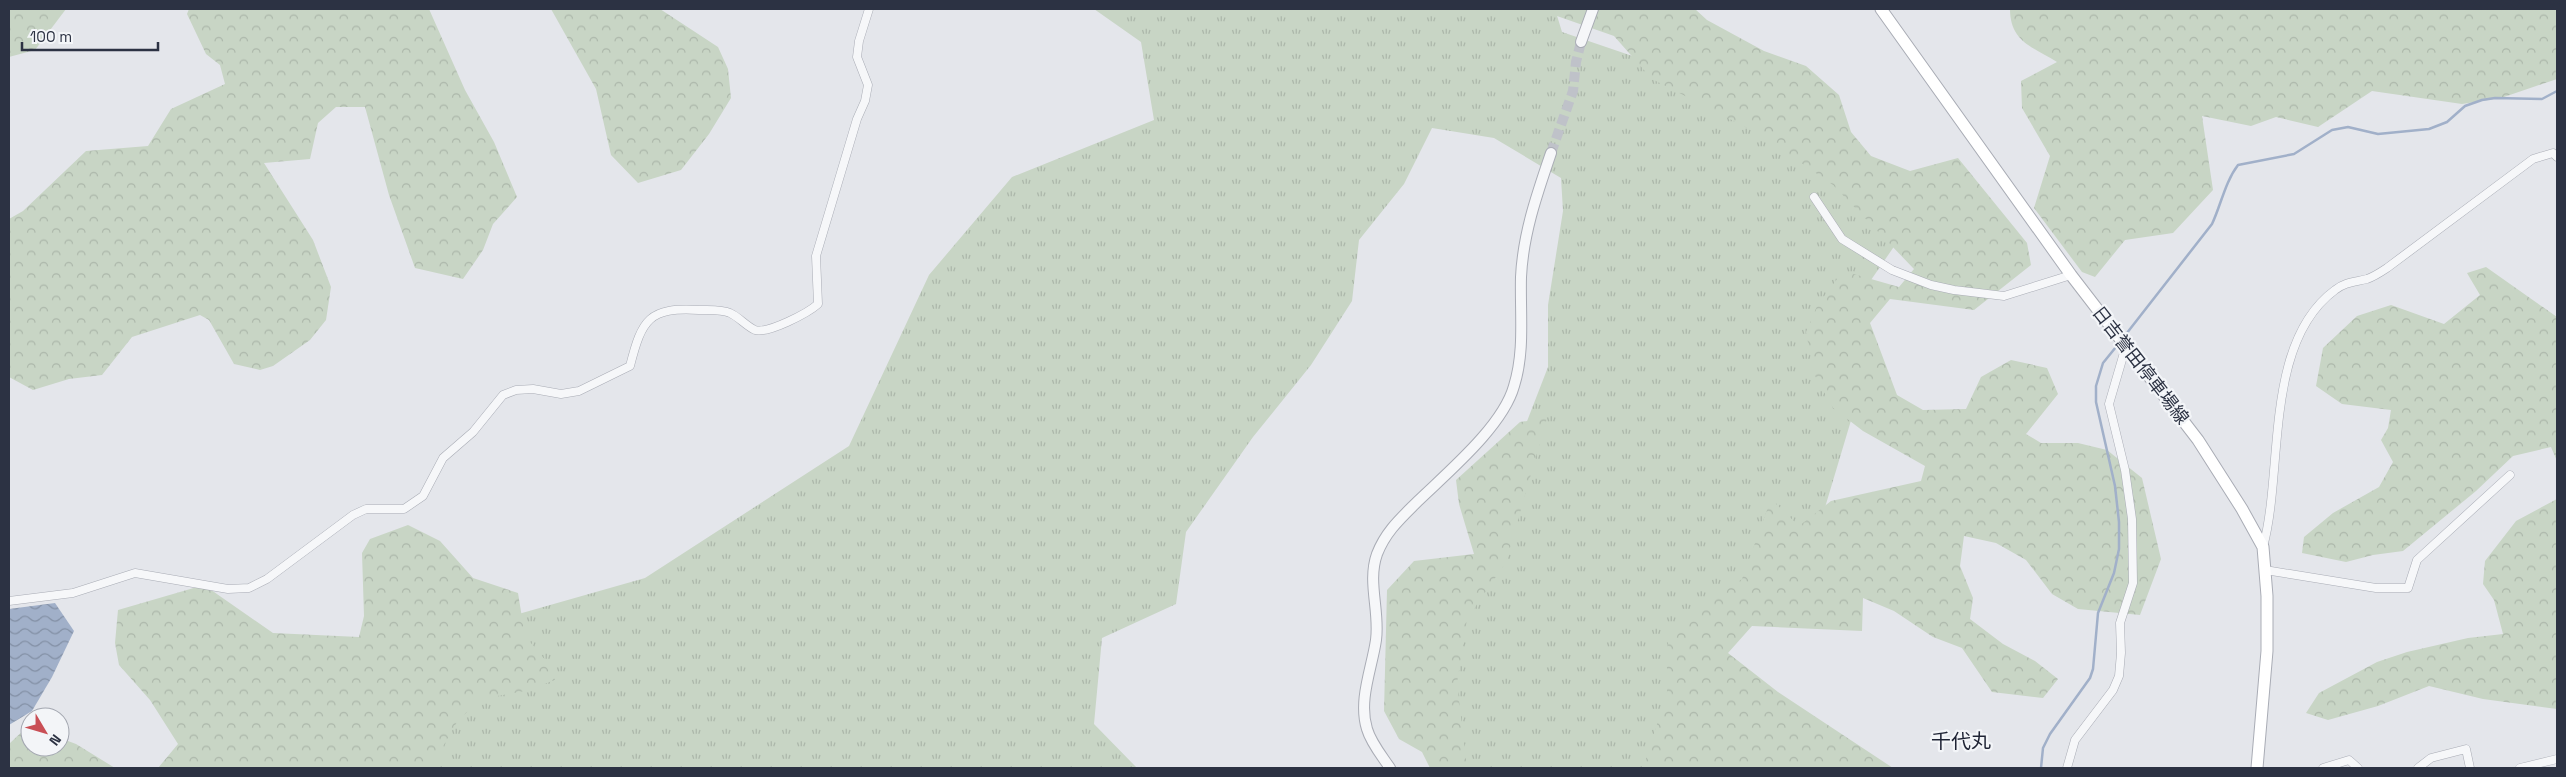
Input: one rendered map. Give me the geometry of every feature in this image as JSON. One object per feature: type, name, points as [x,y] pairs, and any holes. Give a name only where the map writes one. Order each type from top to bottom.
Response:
[{"type":"main road","name":"日吉誉田停車場線","points":[[1881,9],[2071,275],[2198,440],[2242,509],[2263,547],[2267,650],[2257,768]]},
{"type":"street","points":[[9,601],[73,593],[135,573],[228,589],[249,588],[267,579],[353,515],[366,509],[404,509],[423,496],[443,458],[473,432],[504,395],[516,390],[533,389],[561,394],[579,391],[630,366],[636,342],[647,320],[664,310],[728,312],[755,330],[766,331],[811,310],[818,304],[816,256],[821,236],[836,194],[857,119],[865,101],[868,85],[857,57],[859,41],[869,9]]},
{"type":"street","points":[[1581,42],[1593,9]]},
{"type":"street","points":[[1390,768],[1367,730],[1364,705],[1376,639],[1372,580],[1376,555],[1393,524],[1500,417],[1514,388],[1520,358],[1521,276],[1526,234],[1551,153]]},
{"type":"street","points":[[2263,547],[2268,528],[2276,431],[2294,345],[2303,326],[2334,290],[2351,281],[2367,279],[2387,268],[2533,159],[2553,153],[2557,157]]},
{"type":"street","points":[[1814,197],[1842,239],[1892,270],[1931,285],[1954,290],[2004,296],[2071,275]]},
{"type":"street","points":[[2066,768],[2075,740],[2113,690],[2118,676],[2121,653],[2120,623],[2133,583],[2132,519],[2125,470],[2109,404],[2126,346]]},
{"type":"street","points":[[2265,570],[2376,588],[2408,588],[2418,560],[2510,475]]},
{"type":"street","points":[[2418,768],[2431,758],[2466,749],[2470,768]]},
{"type":"street","points":[[2520,768],[2557,759]]},
{"type":"street","points":[[2323,768],[2349,760],[2358,768]]},
{"type":"green space","points":[[9,9],[66,9],[35,50],[9,57]]},
{"type":"green space","points":[[189,9],[429,9],[465,90],[494,142],[517,197],[493,224],[483,250],[463,279],[415,268],[389,195],[365,107],[336,107],[318,123],[310,159],[264,163],[313,240],[331,287],[326,320],[310,340],[273,366],[260,370],[234,364],[209,320],[200,315],[132,337],[102,375],[69,379],[33,390],[9,377],[9,219],[23,211],[86,151],[148,146],[171,109],[225,84],[220,65],[206,54],[187,14]]},
{"type":"green space","points":[[551,9],[660,9],[718,47],[728,69],[731,98],[709,134],[681,170],[638,183],[611,155],[596,89]]},
{"type":"green space","points":[[1094,9],[1555,9],[1562,32],[1650,62],[1700,83],[1904,232],[1849,312],[1855,407],[1815,541],[1715,632],[1682,768],[1448,768],[1459,597],[1548,367],[1548,305],[1563,211],[1561,178],[1494,138],[1432,128],[1404,184],[1359,240],[1352,301],[1311,365],[1253,437],[1186,532],[1176,604],[1102,638],[1094,724],[1137,768],[406,768],[445,635],[645,578],[849,446],[929,275],[1012,177],[1154,120],[1141,42]]},
{"type":"green space","points":[[1537,9],[1695,9],[1707,20],[1764,51],[1806,66],[1839,95],[1851,132],[1871,156],[1910,171],[1958,158],[2027,243],[2031,265],[1974,310],[1890,299],[1870,323],[1897,395],[1923,410],[1966,409],[1981,377],[2011,360],[2047,368],[2058,394],[2026,434],[2041,443],[2078,443],[2107,450],[2142,478],[2161,559],[2140,615],[2078,609],[2052,594],[2026,560],[1996,543],[1964,536],[1960,566],[1973,598],[1970,619],[2003,644],[2035,661],[2058,679],[2043,698],[1992,692],[1962,648],[1933,637],[1894,611],[1863,598],[1862,631],[1752,626],[1728,653],[1778,692],[1893,768],[1643,768],[1667,693],[1667,650],[1670,629],[1742,579],[1771,499],[1799,526],[1831,501],[1921,481],[1925,466],[1863,431],[1833,408],[1814,374],[1806,332],[1817,306],[1843,271],[1899,287],[1914,269],[1833,185],[1761,135],[1652,79],[1614,36]]},
{"type":"green space","points":[[2010,9],[2557,9],[2557,79],[2501,98],[2462,104],[2372,91],[2318,127],[2276,117],[2251,126],[2202,116],[2213,190],[2173,233],[2125,240],[2095,277],[2082,272],[2034,208],[2050,156],[2022,108],[2021,81],[2057,62],[2032,47],[2019,36],[2011,20]]},
{"type":"green space","points":[[2486,267],[2557,317],[2557,461],[2551,447],[2513,456],[2476,491],[2403,551],[2373,555],[2346,562],[2302,553],[2304,537],[2333,513],[2379,487],[2393,462],[2381,440],[2388,428],[2391,410],[2342,404],[2316,386],[2323,348],[2357,316],[2391,305],[2444,324],[2480,295],[2467,273]]},
{"type":"green space","points":[[1547,418],[1506,562],[1467,619],[1457,683],[1467,768],[1430,768],[1422,752],[1399,739],[1384,711],[1387,590],[1414,561],[1474,554],[1459,504],[1456,480],[1520,422]]},
{"type":"green space","points":[[2557,499],[2557,709],[2483,699],[2429,686],[2378,706],[2328,720],[2306,713],[2319,693],[2377,662],[2407,652],[2468,638],[2503,634],[2494,600],[2483,584],[2485,561],[2516,521]]},
{"type":"green space","points":[[408,525],[440,541],[473,578],[518,593],[525,636],[546,661],[555,680],[525,691],[480,699],[457,722],[441,750],[423,768],[158,768],[178,744],[150,700],[119,665],[115,643],[118,610],[204,585],[273,633],[359,637],[364,616],[362,553],[370,539]]},
{"type":"green space","points":[[20,734],[20,757],[70,757],[70,742],[115,768],[9,768],[9,744]]},
{"type":"water","points":[[55,603],[74,631],[52,677],[34,707],[20,707],[20,718],[9,725],[9,609]]},
{"type":"waterway","points":[[2123,338],[2212,224],[2226,186],[2238,165],[2294,154],[2332,130],[2348,127],[2378,134],[2429,129],[2447,122],[2465,106],[2482,100],[2495,98],[2542,99],[2557,91]]},
{"type":"waterway","points":[[2041,768],[2043,748],[2050,734],[2090,678],[2093,669],[2098,613],[2114,573],[2119,549],[2119,522],[2115,486],[2096,402],[2096,386],[2103,363],[2120,342]]},
{"type":"tunnel","points":[[1551,153],[1573,91],[1576,62],[1581,42]]},
{"type":"district","name":"千代丸","points":[[1961,741]]}]
